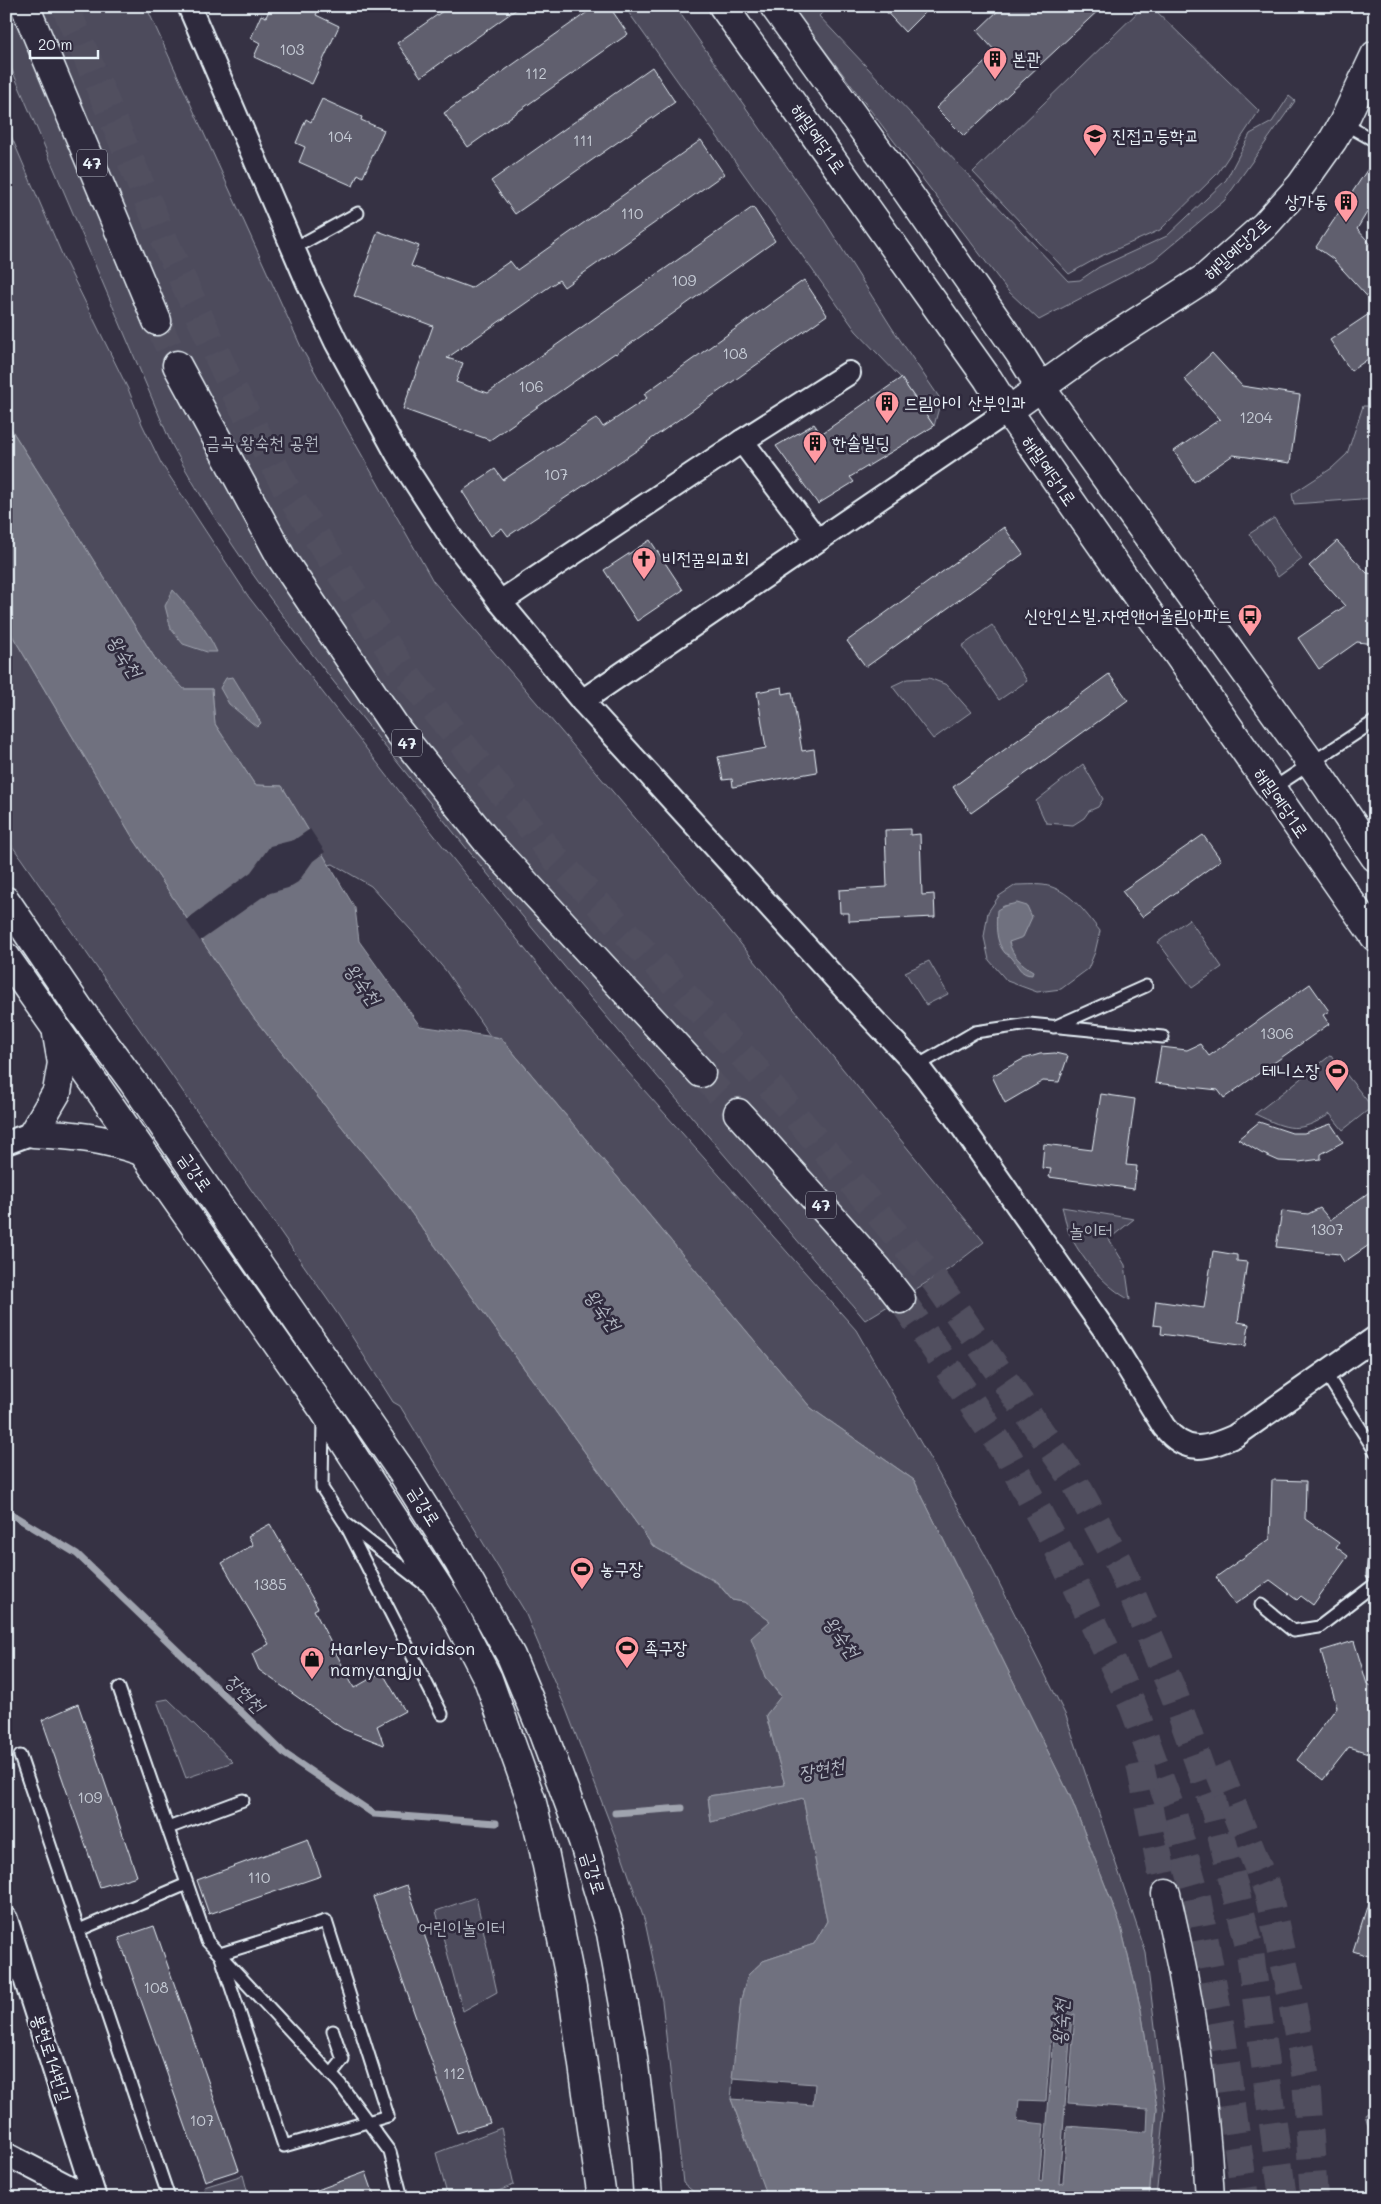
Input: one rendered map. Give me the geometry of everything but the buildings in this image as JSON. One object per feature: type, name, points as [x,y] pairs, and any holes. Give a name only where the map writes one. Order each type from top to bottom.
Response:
[{"type":"main road","name":"47","points":[[25,6],[157,321]]},
{"type":"main road","name":"해밀예당1로","points":[[723,6],[988,379],[1008,411],[1375,936]]},
{"type":"main road","points":[[774,6],[964,273],[1041,388],[1311,763],[1375,857]]},
{"type":"main road","name":"해밀예당2로","points":[[1008,411],[1094,350],[1206,278],[1264,226],[1301,185],[1343,123],[1375,55]]},
{"type":"main road","name":"47","points":[[177,365],[282,559],[398,731],[490,844],[701,1073]]},
{"type":"main road","name":"금강로","points":[[6,901],[80,1010],[139,1090],[402,1472],[458,1561],[511,1656],[543,1733],[583,1841],[610,1932],[632,2049],[646,2155],[648,2198]]},
{"type":"main road","name":"금강로","points":[[6,957],[323,1409],[450,1605],[488,1679],[531,1799],[544,1851],[572,1988],[602,2198]]},
{"type":"main road","points":[[56,1030],[62,1063],[57,1092],[33,1133],[80,1135],[112,1141],[141,1151]]},
{"type":"main road","name":"47","points":[[738,1113],[877,1268],[902,1299]]},
{"type":"main road","points":[[1166,1894],[1179,1950],[1197,2059],[1210,2198]]},
{"type":"street","points":[[189,6],[336,342],[397,454],[450,536],[500,602],[582,701],[867,1013],[918,1066],[1079,1292],[1106,1332],[1164,1427],[1174,1439],[1199,1448],[1212,1447],[1235,1436],[1375,1338]]},
{"type":"street","points":[[500,602],[742,441],[849,373]]},
{"type":"street","points":[[582,701],[1008,411]]},
{"type":"street","points":[[742,441],[817,540]]},
{"type":"street","points":[[6,1143],[33,1133]]},
{"type":"street","name":"봉현로14번길","points":[[6,1919],[95,2198]]},
{"type":"street","points":[[6,2154],[92,2198]]},
{"type":"lane","points":[[1343,123],[1375,141]]},
{"type":"lane","points":[[294,248],[358,213]]},
{"type":"lane","points":[[1272,790],[1375,721]]},
{"type":"lane","points":[[1054,1027],[1146,986]]},
{"type":"lane","points":[[918,1066],[975,1032],[1029,1024],[1163,1037]]},
{"type":"lane","points":[[1326,1374],[1371,1438],[1375,1451]]},
{"type":"lane","points":[[323,1409],[322,1488],[344,1522],[442,1714]]},
{"type":"lane","points":[[344,1522],[450,1605]]},
{"type":"lane","points":[[1261,1605],[1293,1631],[1319,1627],[1374,1578],[1375,1554]]},
{"type":"lane","points":[[119,1688],[207,1941],[331,2075],[368,2122],[390,2152],[402,2198]]},
{"type":"lane","points":[[20,1756],[169,2198]]},
{"type":"lane","points":[[168,1828],[243,1800]]},
{"type":"lane","points":[[79,1930],[187,1884]]},
{"type":"lane","points":[[326,1921],[388,2116],[284,2146],[220,1954],[326,1921]]},
{"type":"lane","points":[[331,2075],[343,2060],[333,2031]]},
{"type":"green space","name":"금곡 왕숙천 공원","points":[[6,6],[146,6],[302,349],[433,581],[705,900],[984,1242],[949,1269],[865,1320],[515,908],[340,690],[279,610],[222,529],[171,443],[6,56]]},
{"type":"green space","points":[[624,6],[675,6],[822,217],[892,328],[941,400],[934,426],[901,378],[856,331]]},
{"type":"green space","points":[[791,6],[828,6],[819,16],[1068,281],[1080,280],[1099,267],[1167,236],[1226,180],[1250,134],[1272,122],[1289,96],[1295,101],[1224,201],[1154,260],[1039,320],[1008,291]]},
{"type":"green space","points":[[1144,6],[1151,6],[1259,111],[1217,174],[1160,230],[1101,256],[1069,274],[973,172]]},
{"type":"green space","points":[[6,124],[64,259],[129,391],[142,424],[161,463],[248,596],[403,796],[575,1012],[856,1330],[984,1553],[1066,1716],[1146,1953],[1165,2109],[1156,2198],[1149,2198],[1157,2108],[1141,2010],[1120,1923],[1070,1796],[914,1480],[811,1408],[501,1038],[490,1036],[446,971],[420,940],[371,886],[333,864],[329,865],[282,786],[255,785],[215,724],[212,689],[184,689],[156,660],[6,421]]},
{"type":"green space","points":[[1363,406],[1375,406],[1375,498],[1294,504],[1292,494],[1332,468],[1347,454]]},
{"type":"green space","points":[[1274,518],[1302,559],[1278,577],[1249,534]]},
{"type":"green space","points":[[6,625],[133,838],[253,1017],[407,1207],[653,1546],[717,1583],[732,1600],[744,1602],[770,1621],[765,1677],[781,1697],[766,1715],[785,1785],[708,1796],[711,1822],[803,1798],[827,1921],[814,1944],[763,1961],[748,1975],[741,1999],[731,2099],[768,2198],[701,2198],[683,2183],[662,2001],[645,1922],[618,1844],[566,1709],[524,1610],[400,1406],[393,1402],[339,1316],[6,837]]},
{"type":"green space","points":[[992,625],[1027,681],[999,700],[962,646]]},
{"type":"green space","points":[[929,678],[947,685],[971,712],[933,739],[892,686],[907,679]]},
{"type":"green space","points":[[1083,764],[1103,799],[1098,807],[1089,811],[1084,818],[1073,825],[1046,823],[1036,801]]},
{"type":"green space","points":[[1016,885],[1043,885],[1060,891],[1075,902],[1100,931],[1095,952],[1088,969],[1061,989],[1037,992],[1007,981],[989,960],[984,937],[988,912],[999,896]]},
{"type":"green space","points":[[1189,919],[1222,967],[1192,988],[1158,942]]},
{"type":"green space","points":[[929,961],[948,994],[926,1005],[905,972]]},
{"type":"green space","points":[[1331,1055],[1372,1107],[1343,1130],[1330,1114],[1310,1125],[1293,1128],[1277,1124],[1255,1114]]},
{"type":"green space","name":"놀이터","points":[[1062,1207],[1134,1219],[1109,1239],[1125,1265],[1130,1300],[1104,1281],[1082,1256],[1069,1233]]},
{"type":"green space","points":[[168,1699],[233,1762],[186,1778],[157,1701]]},
{"type":"green space","name":"어린이놀이터","points":[[476,1897],[497,1992],[463,2011],[436,1911]]},
{"type":"green space","points":[[1375,2108],[1375,2147],[1365,2115]]},
{"type":"green space","points":[[501,2128],[514,2185],[480,2198],[448,2198],[436,2153]]},
{"type":"green space","points":[[243,2175],[249,2198],[208,2198],[204,2187]]},
{"type":"water","name":"왕숙천","points":[[6,421],[156,660],[184,689],[212,689],[215,724],[255,785],[282,786],[355,908],[359,941],[420,1026],[501,1038],[811,1408],[914,1480],[1070,1796],[1120,1923],[1141,2010],[1157,2108],[1149,2198],[767,2197],[731,2099],[813,2105],[815,2084],[732,2078],[741,1999],[748,1975],[763,1961],[814,1944],[827,1921],[803,1798],[711,1822],[708,1796],[785,1785],[766,1715],[781,1696],[765,1677],[751,1638],[770,1621],[744,1602],[732,1600],[717,1582],[653,1546],[407,1207],[253,1017],[133,838],[6,625]],"holes":[[[1053,2013],[1056,2013],[1042,2182],[1039,2181],[1044,2124],[1017,2121],[1019,2100],[1046,2101]],[[1075,2014],[1068,2103],[1148,2109],[1147,2132],[1067,2126],[1063,2183],[1059,2184],[1072,2015]]]},
{"type":"water","points":[[173,590],[197,619],[217,652],[207,652],[183,644],[171,629],[165,606]]},
{"type":"water","points":[[233,677],[261,723],[257,727],[229,704],[220,688],[226,678]]},
{"type":"water","points":[[1017,903],[1027,906],[1032,917],[1023,937],[1009,942],[1012,951],[1018,959],[1033,971],[1032,975],[1028,975],[1020,969],[999,944],[996,927],[997,910]]},
{"type":"pier","points":[[310,829],[325,852],[313,861],[298,882],[288,888],[270,893],[261,898],[200,941],[186,920],[251,872],[270,846],[294,840]]},
{"type":"waterway","name":"장현천","points":[[6,1511],[77,1554],[285,1754],[374,1814],[496,1823]]},
{"type":"waterway","name":"장현천","points":[[615,1813],[682,1808]]},
{"type":"tunnel","points":[[65,6],[166,244],[232,387],[291,497],[405,673],[555,858],[759,1073],[936,1282],[1072,1477],[1118,1562],[1174,1694],[1213,1803],[1249,1945],[1283,2198]]},
{"type":"tunnel","points":[[157,321],[177,365]]},
{"type":"tunnel","points":[[701,1073],[738,1113]]},
{"type":"tunnel","points":[[901,1299],[1009,1458],[1058,1549],[1133,1706],[1173,1814],[1197,1898],[1221,2029],[1245,2198]]},
{"type":"tunnel","points":[[1140,1764],[1166,1894]]},
{"type":"tunnel","points":[[1217,1766],[1268,1892],[1306,2078],[1314,2198]]},
{"type":"place","name":"본관","points":[[995,80]]},
{"type":"place","name":"진접고등학교","points":[[1095,157]]},
{"type":"place","name":"상가동","points":[[1346,223]]},
{"type":"place","name":"드림아이 산부인과","points":[[887,424]]},
{"type":"place","name":"한솔빌딩","points":[[815,464]]},
{"type":"place","name":"비전꿈의교회","points":[[644,580]]},
{"type":"place","name":"신안인스빌.자연앤어울림아파트","points":[[1250,637]]},
{"type":"place","name":"테니스장","points":[[1337,1092]]},
{"type":"place","name":"농구장","points":[[582,1590]]},
{"type":"place","name":"족구장","points":[[627,1669]]},
{"type":"place","name":"Harley-Davidson namyangju","points":[[312,1680]]}]
